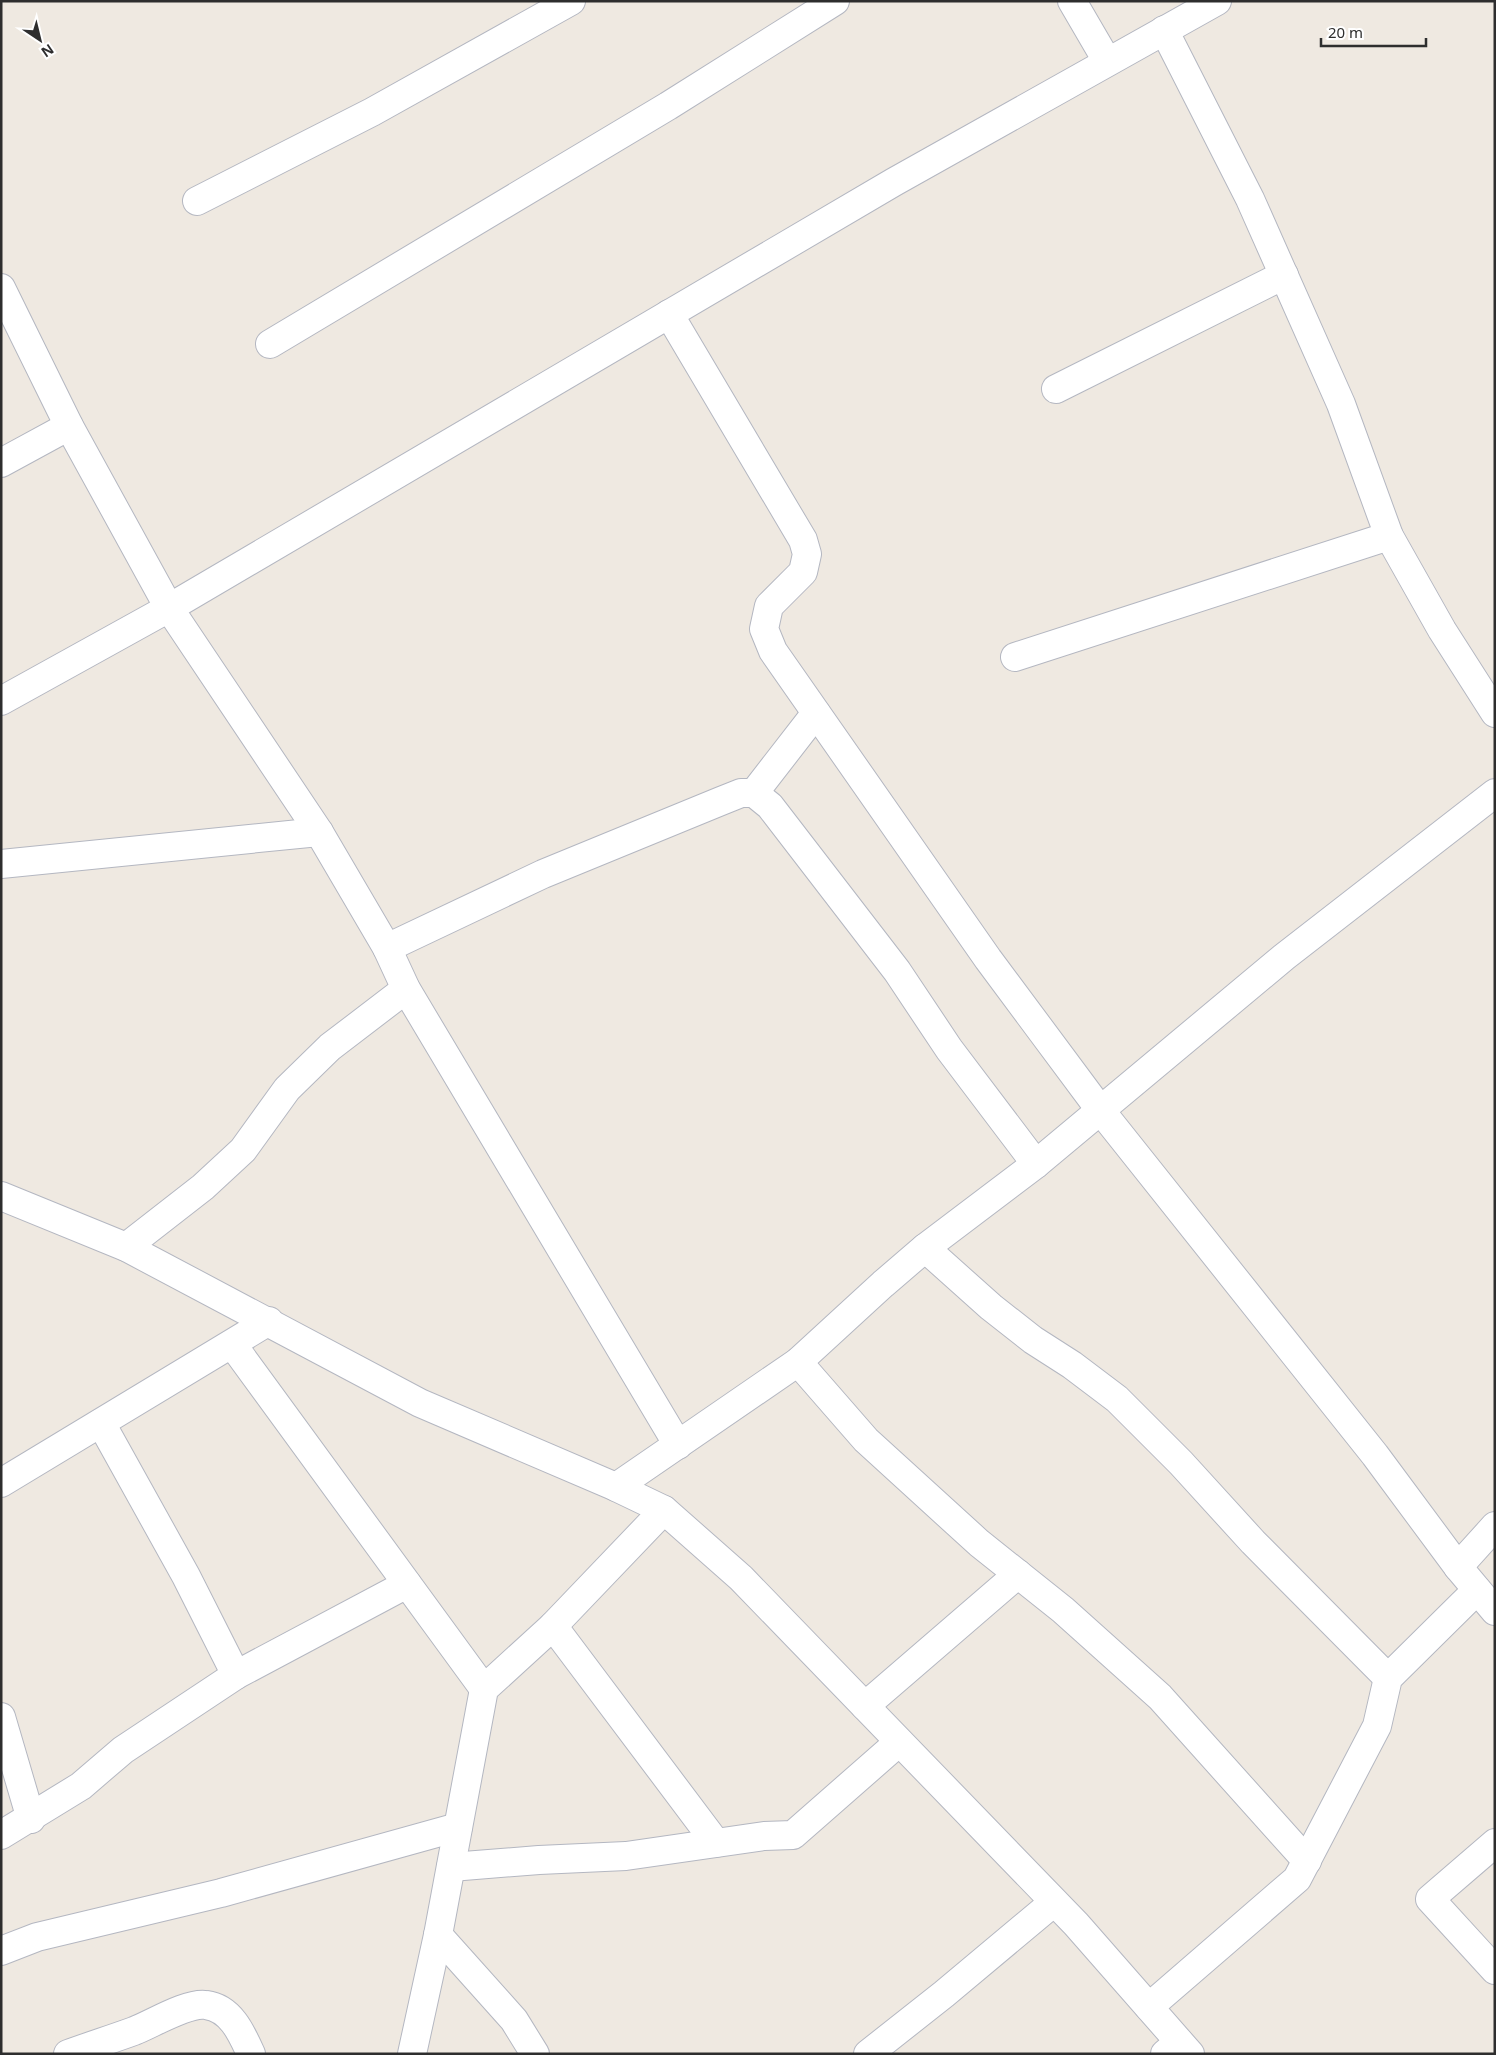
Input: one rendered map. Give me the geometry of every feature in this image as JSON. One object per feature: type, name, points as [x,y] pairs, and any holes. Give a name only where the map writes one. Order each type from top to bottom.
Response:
[{"type":"street","points":[[197,202],[372,112],[571,1]]},
{"type":"street","points":[[270,344],[668,106],[835,1]]},
{"type":"street","points":[[1072,1],[1108,61]]},
{"type":"street","points":[[1,701],[169,608],[894,182],[1164,30],[1200,5]]},
{"type":"street","points":[[1164,30],[1250,199],[1284,274],[1341,404],[1389,536],[1442,630],[1495,713]]},
{"type":"street","points":[[1056,389],[1284,274]]},
{"type":"street","points":[[1,288],[68,426],[169,608],[319,832],[387,948],[406,989],[678,1445]]},
{"type":"street","points":[[669,314],[803,540],[807,554],[803,572],[769,606],[764,629],[773,651],[988,959],[1101,1111],[1375,1455],[1458,1567],[1495,1611]]},
{"type":"street","points":[[1,463],[68,426]]},
{"type":"street","points":[[1015,657],[1389,536]]},
{"type":"street","points":[[754,793],[816,713]]},
{"type":"street","points":[[387,948],[543,874],[727,798],[741,793],[754,793],[770,806],[897,971],[949,1049],[1036,1164]]},
{"type":"street","points":[[616,1488],[798,1362],[925,1248],[1036,1164],[1284,957],[1495,793]]},
{"type":"street","points":[[1,864],[319,832]]},
{"type":"street","points":[[126,1247],[203,1187],[243,1150],[287,1089],[330,1047],[406,989]]},
{"type":"street","points":[[1,1196],[126,1247],[420,1402],[664,1510],[741,1578],[1054,1902],[1148,2007],[1178,2050]]},
{"type":"street","points":[[925,1248],[991,1307],[1033,1340],[1072,1365],[1117,1398],[1181,1463],[1254,1542],[1388,1678]]},
{"type":"street","points":[[1,1483],[269,1321]]},
{"type":"street","points":[[232,1344],[484,1689]]},
{"type":"street","points":[[798,1362],[866,1440],[979,1543],[1063,1610],[1160,1697],[1307,1861]]},
{"type":"street","points":[[101,1423],[186,1576],[236,1675]]},
{"type":"street","points":[[412,2054],[438,1935],[484,1689],[553,1626],[664,1510]]},
{"type":"street","points":[[1458,1567],[1495,1526]]},
{"type":"street","points":[[865,1706],[1018,1574]]},
{"type":"street","points":[[1,1835],[81,1786],[123,1750],[236,1675],[408,1584]]},
{"type":"street","points":[[1148,2007],[1297,1879],[1377,1726],[1388,1678],[1477,1590]]},
{"type":"street","points":[[553,1626],[716,1843]]},
{"type":"street","points":[[1,1717],[30,1818]]},
{"type":"street","points":[[451,1867],[626,1856],[764,1836],[793,1834],[900,1742]]},
{"type":"street","points":[[1,1951],[37,1937],[221,1893],[458,1826]]},
{"type":"street","points":[[1495,1843],[1430,1899],[1495,1970]]},
{"type":"street","points":[[868,2054],[944,1994],[1054,1902]]},
{"type":"street","points":[[438,1935],[514,2020],[535,2054]]},
{"type":"street","points":[[68,2054],[136,2030],[185,2008],[206,2005],[227,2013],[243,2037],[251,2054]]}]
